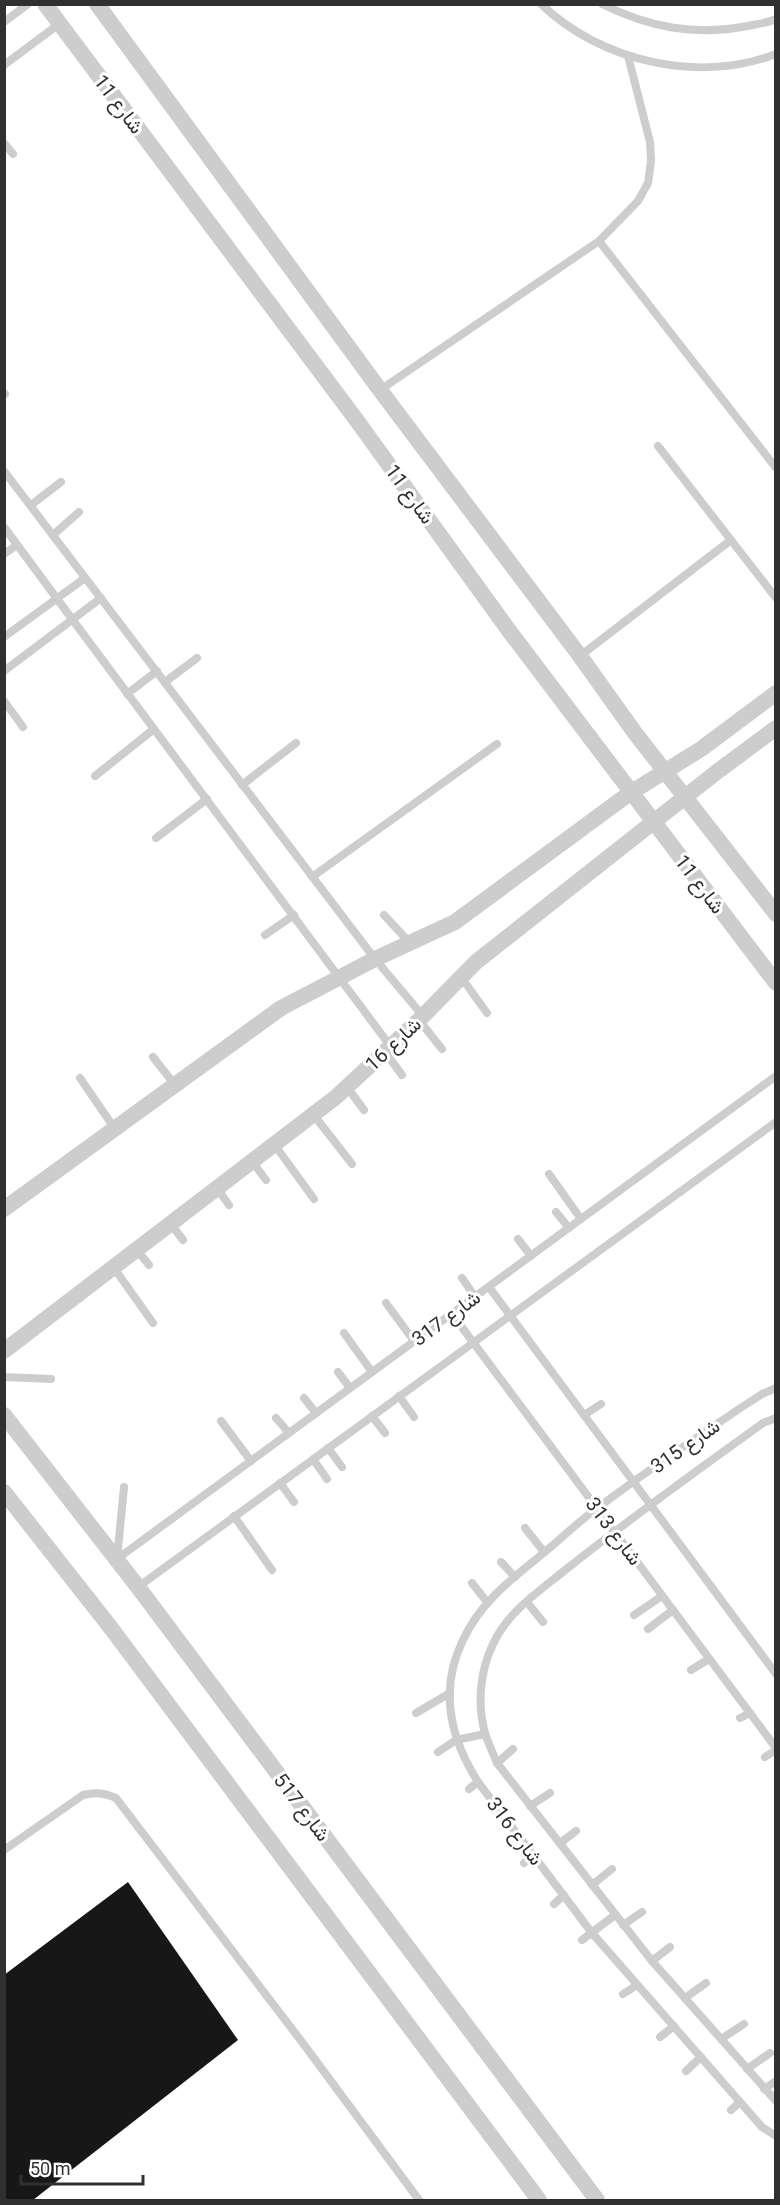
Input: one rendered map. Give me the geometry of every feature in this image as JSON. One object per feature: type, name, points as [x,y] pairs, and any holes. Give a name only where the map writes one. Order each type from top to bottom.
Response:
[{"type":"street","name":"شارع 11","points":[[45,4],[355,418],[630,793],[776,983]]},
{"type":"street","name":"شارع 11","points":[[97,4],[664,772],[776,914]]},
{"type":"street","points":[[5,1209],[281,1008],[375,959],[455,922],[630,793],[701,749],[776,693]]},
{"type":"street","name":"شارع 16","points":[[4,1351],[313,1114],[388,1049],[476,962],[776,728]]},
{"type":"street","name":"شارع 517","points":[[4,1415],[117,1559],[597,2200]]},
{"type":"street","points":[[4,1492],[111,1628],[539,2200]]},
{"type":"lane","points":[[4,22],[28,4]]},
{"type":"lane","points":[[541,4],[555,18],[594,43],[628,56],[682,67],[728,66],[776,54]]},
{"type":"lane","points":[[604,5],[643,21],[682,31],[725,30],[776,20]]},
{"type":"lane","points":[[4,65],[59,24]]},
{"type":"lane","points":[[380,390],[599,241],[638,201],[648,183],[651,161],[650,142],[628,56]]},
{"type":"lane","points":[[4,143],[12,154]]},
{"type":"lane","points":[[599,241],[776,468]]},
{"type":"lane","points":[[658,446],[776,598]]},
{"type":"lane","points":[[4,471],[421,1018],[442,1049]]},
{"type":"lane","points":[[31,506],[61,482]]},
{"type":"lane","points":[[53,535],[79,512]]},
{"type":"lane","points":[[4,527],[340,977],[388,1049],[402,1075]]},
{"type":"lane","points":[[580,656],[731,540]]},
{"type":"lane","points":[[4,554],[17,545]]},
{"type":"lane","points":[[4,637],[85,578]]},
{"type":"lane","points":[[4,671],[101,598]]},
{"type":"lane","points":[[165,682],[197,658]]},
{"type":"lane","points":[[128,694],[157,671]]},
{"type":"lane","points":[[4,701],[23,727]]},
{"type":"lane","points":[[94,776],[154,729]]},
{"type":"lane","points":[[242,785],[296,743]]},
{"type":"lane","points":[[312,876],[497,744]]},
{"type":"lane","points":[[156,838],[207,799]]},
{"type":"lane","points":[[265,934],[294,915]]},
{"type":"lane","points":[[384,915],[410,944]]},
{"type":"lane","points":[[461,977],[487,1013]]},
{"type":"lane","points":[[153,1057],[175,1085]]},
{"type":"lane","name":"شارع 317","points":[[117,1559],[776,1076]]},
{"type":"lane","points":[[80,1078],[115,1129]]},
{"type":"lane","points":[[346,1087],[364,1110]]},
{"type":"lane","points":[[313,1114],[352,1164]]},
{"type":"lane","name":"شارع 317","points":[[138,1587],[776,1122]]},
{"type":"lane","points":[[274,1144],[314,1199]]},
{"type":"lane","points":[[252,1161],[266,1180]]},
{"type":"lane","points":[[549,1174],[581,1219]]},
{"type":"lane","points":[[217,1188],[229,1205]]},
{"type":"lane","points":[[556,1212],[569,1228]]},
{"type":"lane","points":[[171,1224],[183,1240]]},
{"type":"lane","points":[[518,1239],[531,1256]]},
{"type":"lane","points":[[137,1250],[149,1264]]},
{"type":"lane","points":[[114,1268],[153,1323]]},
{"type":"lane","points":[[462,1278],[475,1297]]},
{"type":"lane","points":[[489,1287],[776,1674]]},
{"type":"lane","points":[[386,1303],[414,1341]]},
{"type":"lane","name":"شارع 313","points":[[452,1314],[776,1749]]},
{"type":"lane","points":[[344,1333],[372,1372]]},
{"type":"lane","points":[[338,1372],[350,1388]]},
{"type":"lane","points":[[4,1377],[51,1379]]},
{"type":"lane","name":"شارع 315","points":[[597,1508],[745,1405],[776,1388]]},
{"type":"lane","points":[[399,1396],[414,1417]]},
{"type":"lane","points":[[304,1398],[316,1413]]},
{"type":"lane","points":[[584,1415],[601,1404]]},
{"type":"lane","points":[[372,1416],[385,1433]]},
{"type":"lane","points":[[276,1418],[289,1433]]},
{"type":"lane","name":"شارع 315","points":[[614,1531],[763,1423],[776,1418]]},
{"type":"lane","points":[[221,1421],[251,1461]]},
{"type":"lane","points":[[328,1448],[342,1467]]},
{"type":"lane","points":[[313,1459],[327,1479]]},
{"type":"lane","points":[[280,1483],[294,1502]]},
{"type":"lane","points":[[117,1559],[124,1487]]},
{"type":"lane","name":"شارع 316","points":[[597,1508],[515,1577],[476,1615],[462,1641],[453,1670],[450,1693],[451,1717],[456,1740],[465,1762],[478,1782],[592,1933],[740,2102],[759,2129],[776,2136]]},
{"type":"lane","points":[[234,1516],[272,1570]]},
{"type":"lane","points":[[525,1528],[544,1552]]},
{"type":"lane","name":"شارع 316","points":[[614,1531],[509,1618],[493,1644],[483,1673],[480,1704],[485,1734],[498,1763],[592,1886],[652,1960],[776,2101]]},
{"type":"lane","points":[[501,1562],[515,1577]]},
{"type":"lane","points":[[472,1583],[487,1602]]},
{"type":"lane","points":[[634,1615],[662,1596]]},
{"type":"lane","points":[[527,1602],[543,1622]]},
{"type":"lane","points":[[648,1629],[673,1610]]},
{"type":"lane","points":[[691,1670],[709,1659]]},
{"type":"lane","points":[[416,1713],[450,1693]]},
{"type":"lane","points":[[740,1718],[750,1713]]},
{"type":"lane","points":[[438,1752],[456,1740],[485,1734]]},
{"type":"lane","points":[[498,1763],[513,1749]]},
{"type":"lane","points":[[765,1757],[776,1749]]},
{"type":"lane","points":[[469,1789],[478,1782]]},
{"type":"lane","points":[[4,1850],[83,1795],[94,1792],[116,1797],[419,2200]]},
{"type":"lane","points":[[530,1806],[550,1793]]},
{"type":"lane","points":[[560,1843],[576,1831]]},
{"type":"lane","points":[[524,1863],[532,1854]]},
{"type":"lane","points":[[592,1886],[612,1869]]},
{"type":"lane","points":[[554,1904],[564,1896]]},
{"type":"lane","points":[[623,1925],[642,1912]]},
{"type":"lane","points":[[582,1940],[615,1915]]},
{"type":"lane","points":[[652,1960],[670,1947]]},
{"type":"lane","points":[[685,1998],[706,1983]]},
{"type":"lane","points":[[623,1994],[637,1984]]},
{"type":"lane","points":[[721,2039],[744,2024]]},
{"type":"lane","points":[[660,2037],[674,2026]]},
{"type":"lane","points":[[747,2069],[770,2053]]},
{"type":"lane","points":[[686,2071],[701,2057]]},
{"type":"lane","points":[[764,2089],[776,2081]]},
{"type":"lane","points":[[731,2110],[740,2102]]},
{"type":"building","points":[[128,1882],[238,2040],[33,2200],[4,2200],[4,1975]]}]
